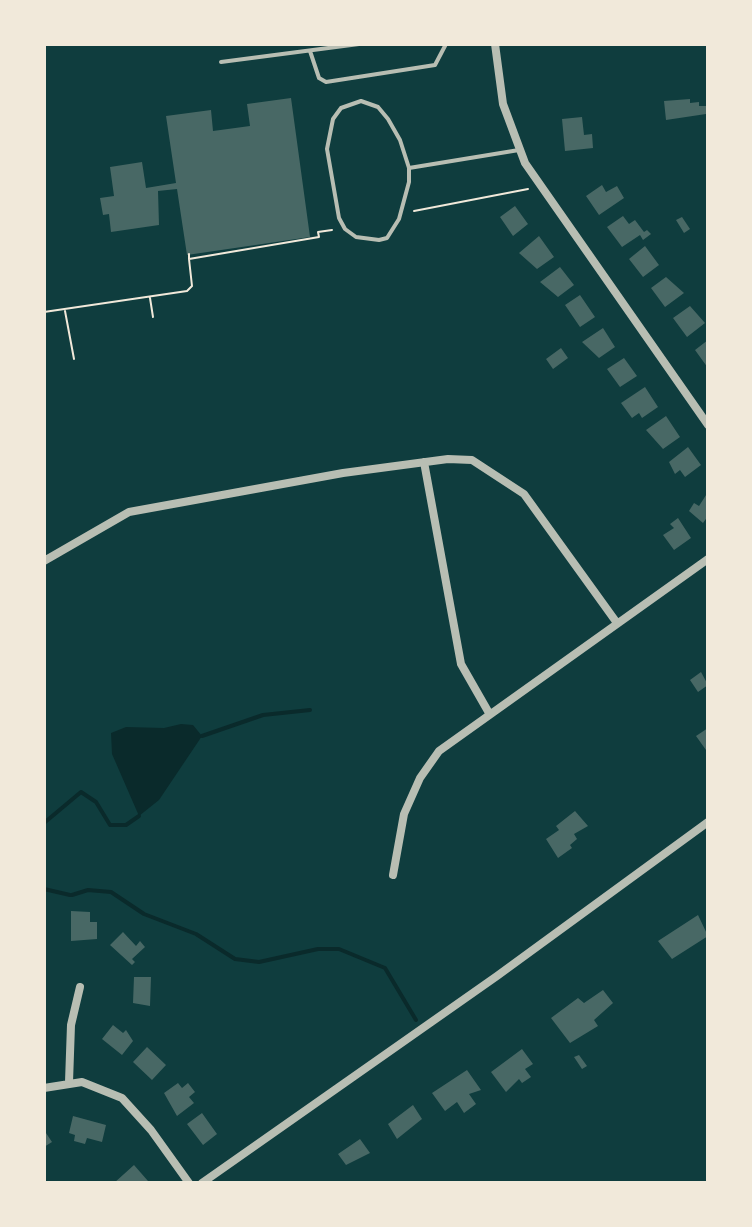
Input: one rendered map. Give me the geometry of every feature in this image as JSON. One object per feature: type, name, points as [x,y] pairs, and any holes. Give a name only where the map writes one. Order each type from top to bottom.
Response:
[{"type":"street","points":[[495,44],[503,104],[519,150],[708,425]]},
{"type":"street","points":[[44,561],[129,512],[343,473],[424,462],[472,460],[524,494],[617,623]]},
{"type":"street","points":[[424,462],[461,664],[489,713]]},
{"type":"street","points":[[393,875],[404,814],[420,778],[439,751],[708,559]]},
{"type":"street","points":[[207,1181],[708,822]]},
{"type":"street","points":[[69,1082],[71,1025],[80,987]]},
{"type":"street","points":[[44,1088],[69,1082],[97,1086],[122,1098],[151,1130],[189,1183]]},
{"type":"lane","points":[[221,62],[359,44]]},
{"type":"lane","points":[[310,51],[319,78],[326,82],[435,65],[446,44]]},
{"type":"lane","points":[[361,101],[378,107],[400,140],[409,168],[405,200],[394,230],[387,238],[379,240],[356,237],[339,218],[327,149],[333,119],[341,108],[361,101]]},
{"type":"lane","points":[[409,168],[519,150]]},
{"type":"path","points":[[414,211],[528,189]]},
{"type":"path","points":[[44,312],[190,289],[189,256],[319,237],[318,232],[332,230]]},
{"type":"path","points":[[150,297],[153,317]]},
{"type":"path","points":[[65,309],[74,359]]},
{"type":"water","points":[[193,725],[202,736],[159,800],[139,816],[112,754],[111,733],[126,727],[164,728]]},
{"type":"building","points":[[291,98],[310,237],[187,255],[177,189],[158,191],[159,225],[111,232],[109,214],[103,215],[100,198],[114,196],[110,167],[142,162],[146,188],[176,183],[166,116],[211,110],[213,131],[250,126],[247,104]]},
{"type":"building","points":[[690,99],[690,103],[699,102],[699,106],[706,106],[706,114],[666,120],[664,101]]},
{"type":"building","points":[[582,117],[584,135],[592,134],[593,148],[565,151],[562,119]]},
{"type":"building","points":[[602,185],[606,192],[617,186],[624,198],[599,215],[586,196]]},
{"type":"building","points":[[515,206],[528,224],[513,236],[500,217]]},
{"type":"building","points":[[623,216],[629,224],[635,220],[644,232],[647,230],[651,234],[643,240],[640,235],[622,247],[607,227]]},
{"type":"building","points":[[682,217],[690,229],[684,233],[676,220]]},
{"type":"building","points":[[539,236],[554,257],[537,269],[519,253]]},
{"type":"building","points":[[645,246],[659,265],[643,277],[629,259]]},
{"type":"building","points":[[560,267],[574,285],[558,297],[540,282]]},
{"type":"building","points":[[666,277],[684,293],[665,307],[651,288]]},
{"type":"building","points":[[580,295],[595,317],[580,327],[565,305]]},
{"type":"building","points":[[690,306],[705,323],[687,337],[673,318]]},
{"type":"building","points":[[603,328],[615,347],[599,358],[582,342]]},
{"type":"building","points":[[708,340],[708,368],[695,350]]},
{"type":"building","points":[[561,348],[568,358],[553,369],[546,359]]},
{"type":"building","points":[[624,358],[637,376],[620,387],[607,369]]},
{"type":"building","points":[[645,387],[658,407],[642,418],[639,413],[632,418],[621,403]]},
{"type":"building","points":[[666,416],[680,437],[663,449],[646,430]]},
{"type":"building","points":[[688,447],[701,465],[685,477],[680,470],[675,474],[669,462]]},
{"type":"building","points":[[708,492],[708,516],[703,523],[689,511],[694,503],[699,506]]},
{"type":"building","points":[[678,518],[691,538],[674,550],[663,535],[674,528],[670,524]]},
{"type":"building","points":[[701,672],[708,685],[698,692],[690,680]]},
{"type":"building","points":[[708,728],[708,748],[706,750],[696,736]]},
{"type":"building","points":[[575,811],[588,826],[574,834],[577,839],[570,845],[572,848],[558,858],[546,839],[559,830],[556,826]]},
{"type":"building","points":[[71,911],[90,912],[90,922],[97,922],[97,939],[71,941]]},
{"type":"building","points":[[698,915],[708,936],[672,959],[658,941]]},
{"type":"building","points":[[123,932],[136,946],[140,941],[145,947],[132,959],[135,962],[132,965],[110,945]]},
{"type":"building","points":[[134,977],[151,977],[150,1006],[133,1003]]},
{"type":"building","points":[[603,990],[613,1003],[594,1020],[598,1026],[570,1043],[551,1018],[578,998],[584,1003]]},
{"type":"building","points":[[113,1025],[123,1033],[126,1030],[133,1041],[122,1055],[102,1039]]},
{"type":"building","points":[[147,1047],[166,1065],[152,1080],[133,1062]]},
{"type":"building","points":[[522,1049],[533,1064],[525,1069],[531,1077],[522,1083],[519,1079],[506,1092],[491,1072]]},
{"type":"building","points":[[579,1055],[587,1066],[582,1069],[574,1057]]},
{"type":"building","points":[[467,1070],[481,1090],[469,1094],[476,1104],[464,1113],[457,1102],[445,1111],[432,1093]]},
{"type":"building","points":[[178,1083],[182,1088],[188,1083],[195,1092],[189,1097],[194,1103],[177,1116],[164,1093]]},
{"type":"building","points":[[413,1105],[422,1119],[397,1139],[388,1124]]},
{"type":"building","points":[[202,1113],[217,1134],[203,1145],[187,1124]]},
{"type":"building","points":[[73,1116],[106,1125],[102,1142],[87,1138],[85,1144],[74,1141],[75,1135],[69,1133]]},
{"type":"building","points":[[44,1130],[52,1142],[44,1147]]},
{"type":"building","points":[[360,1139],[370,1153],[346,1165],[338,1154]]},
{"type":"building","points":[[134,1165],[148,1181],[114,1183]]},
{"type":"waterway","points":[[202,736],[263,715],[310,710]]},
{"type":"waterway","points":[[44,823],[81,792],[96,802],[110,825],[126,825],[139,816]]},
{"type":"waterway","points":[[44,889],[70,895]]},
{"type":"waterway","points":[[72,895],[88,890],[111,892],[144,914],[196,934],[235,959],[259,962],[318,949],[339,949],[385,968],[416,1020]]}]
